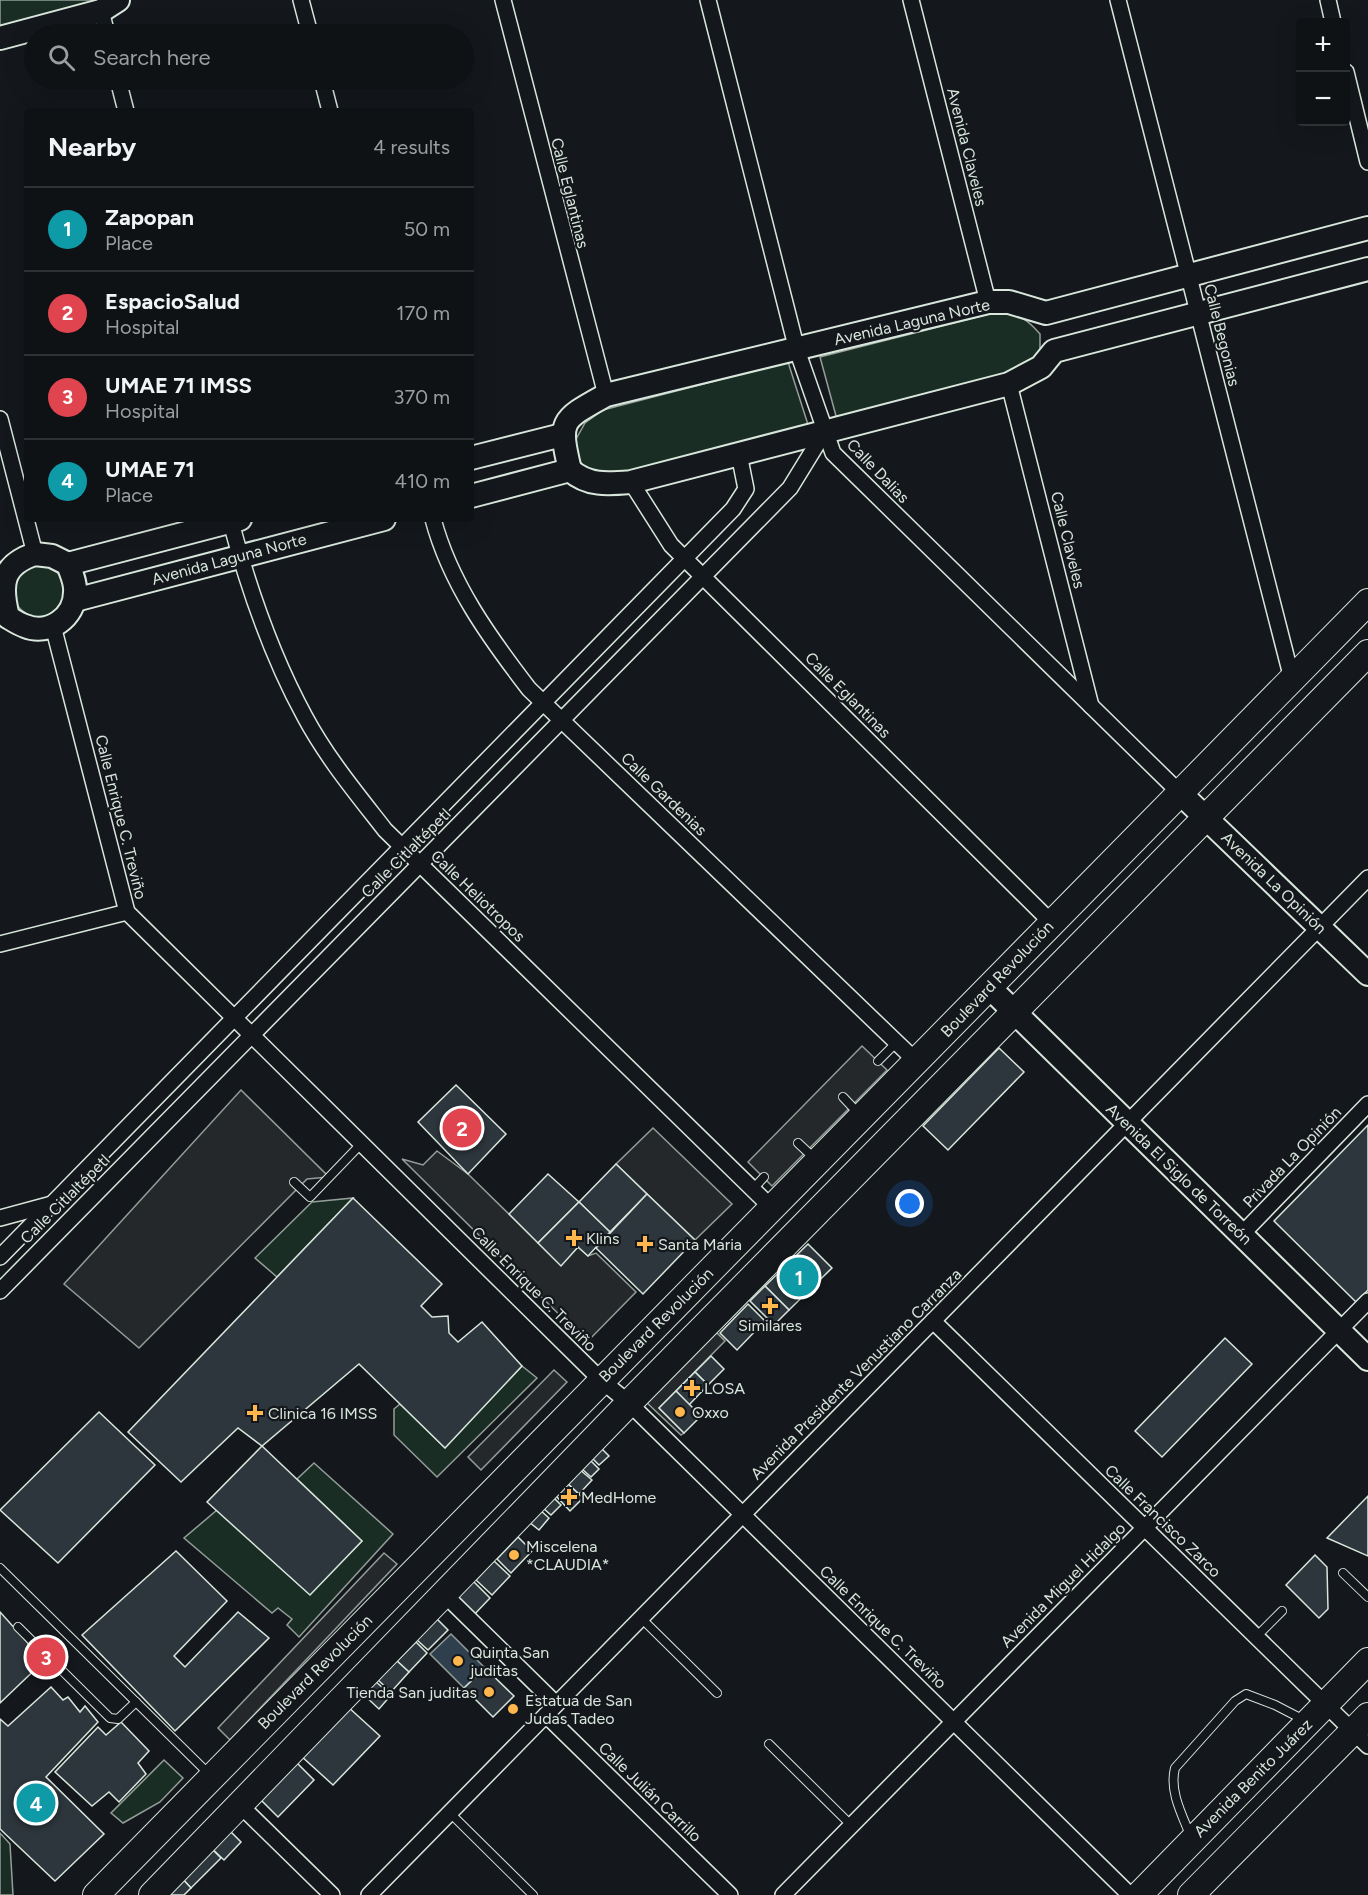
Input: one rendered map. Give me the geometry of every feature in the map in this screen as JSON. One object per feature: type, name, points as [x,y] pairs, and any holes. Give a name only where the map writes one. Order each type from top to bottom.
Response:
[{"type":"main road","name":"Boulevard Revolución","points":[[96,1895],[1368,602]]},
{"type":"main road","points":[[152,1895],[628,1403],[1368,653]]},
{"type":"main road","name":"Avenida Benito Juárez","points":[[1139,1895],[1368,1662]]},
{"type":"main road","points":[[1191,1895],[1363,1731]]},
{"type":"street","points":[[301,0],[307,24]]},
{"type":"street","name":"Calle Eglantinas","points":[[502,0],[606,395]]},
{"type":"street","name":"Calle Dalias","points":[[708,0],[797,350],[833,453],[1180,793]]},
{"type":"street","name":"Avenida Claveles","points":[[911,0],[988,302]]},
{"type":"street","name":"Calle Begonias","points":[[1118,0],[1292,679]]},
{"type":"street","points":[[1328,0],[1332,18]]},
{"type":"street","points":[[48,24],[110,6],[108,24]]},
{"type":"street","points":[[0,38],[24,31]]},
{"type":"street","points":[[1350,88],[1368,162]]},
{"type":"street","points":[[121,90],[125,108]]},
{"type":"street","points":[[325,90],[329,108]]},
{"type":"street","points":[[1054,351],[1046,313],[1368,228]]},
{"type":"street","points":[[474,457],[562,435],[570,470],[578,478],[601,485],[631,482],[1009,384],[1041,367],[1054,351],[1368,269]]},
{"type":"street","name":"Avenida Laguna Norte","points":[[562,435],[565,424],[582,409],[606,395],[988,302],[1009,302],[1046,313]]},
{"type":"street","name":"Calle Claveles","points":[[1009,384],[1091,705]]},
{"type":"street","points":[[0,419],[24,512]]},
{"type":"street","name":"Calle Citlaltépetl","points":[[0,1291],[790,488],[825,431]]},
{"type":"street","name":"Calle Citlaltépetl","points":[[0,1257],[685,558],[741,498],[746,489],[746,479],[739,454]]},
{"type":"street","points":[[474,495],[570,470]]},
{"type":"street","name":"Calle Eglantinas","points":[[631,482],[671,545],[1052,923]]},
{"type":"street","points":[[27,522],[35,554]]},
{"type":"street","points":[[68,564],[76,589],[75,600],[66,617],[53,626],[37,629],[4,618],[1,585],[12,564],[35,554],[52,556],[68,564],[226,522]]},
{"type":"street","name":"Calle Heliotropos","points":[[234,522],[240,557],[275,656],[305,718],[334,763],[385,830],[772,1208]]},
{"type":"street","name":"Avenida Laguna Norte","points":[[75,600],[373,522]]},
{"type":"street","name":"Calle Gardenias","points":[[434,522],[441,548],[480,622],[529,689],[916,1061]]},
{"type":"street","name":"Calle Enrique C. Treviño","points":[[53,626],[127,912],[602,1381],[628,1403],[1130,1895]]},
{"type":"street","name":"Avenida La Opinión","points":[[1180,793],[1368,974]]},
{"type":"street","name":"Avenida Presidente Venustiano Carranza","points":[[369,1895],[1368,878]]},
{"type":"street","points":[[0,944],[127,912]]},
{"type":"street","name":"Avenida El Siglo de Torreón","points":[[990,988],[1368,1359]]},
{"type":"street","name":"Privada La Opinión","points":[[1241,1235],[1368,1104]]},
{"type":"street","points":[[0,1218],[52,1204]]},
{"type":"street","name":"Avenida Miguel Hidalgo","points":[[783,1895],[1368,1301]]},
{"type":"street","name":"Calle Francisco Zarco","points":[[933,1321],[1256,1637],[1317,1714],[1363,1731]]},
{"type":"street","name":"Calle Julián Carrillo","points":[[444,1594],[551,1710],[730,1895]]},
{"type":"street","points":[[240,1805],[332,1895]]},
{"type":"lane","points":[[878,1061],[897,1042]]},
{"type":"lane","points":[[843,1097],[862,1116]]},
{"type":"lane","points":[[798,1143],[817,1161]]},
{"type":"lane","points":[[294,1182],[310,1197],[361,1144]]},
{"type":"lane","points":[[753,1189],[764,1178]]},
{"type":"lane","points":[[0,1568],[212,1777]]},
{"type":"lane","points":[[1343,1573],[1368,1598]]},
{"type":"lane","points":[[1256,1637],[1282,1611]]},
{"type":"lane","points":[[641,1618],[717,1693]]},
{"type":"lane","points":[[18,1628],[110,1718],[118,1719],[136,1702]]},
{"type":"lane","points":[[1192,1841],[1175,1795],[1172,1778],[1175,1768],[1235,1701],[1246,1694],[1317,1714]]},
{"type":"lane","points":[[769,1744],[851,1825]]},
{"type":"lane","points":[[450,1813],[533,1895]]},
{"type":"green space","points":[[0,0],[116,0],[39,24],[24,24],[24,29],[0,36]]},
{"type":"green space","points":[[1001,311],[1023,318],[1040,334],[1040,355],[1030,369],[839,427],[820,357]]},
{"type":"green space","points":[[788,362],[811,434],[630,483],[589,474],[578,461],[575,441],[585,423],[603,410]]},
{"type":"green space","points":[[39,565],[49,567],[57,573],[63,581],[65,591],[63,601],[57,609],[49,615],[39,617],[29,615],[21,609],[15,601],[13,591],[15,581],[21,573],[29,567]]},
{"type":"green space","points":[[353,1198],[277,1277],[255,1258],[312,1202]]},
{"type":"green space","points":[[522,1366],[537,1378],[437,1477],[394,1435],[394,1409],[400,1404],[445,1448]]},
{"type":"green space","points":[[314,1463],[393,1534],[299,1637],[287,1625],[292,1619],[278,1608],[272,1613],[184,1538],[217,1510],[310,1594],[362,1541],[297,1479]]},
{"type":"green space","points":[[164,1760],[183,1778],[160,1802],[123,1823],[111,1813]]},
{"type":"green space","points":[[0,1833],[10,1844],[13,1895],[0,1895]]},
{"type":"shaded area","points":[[862,1046],[887,1070],[772,1186],[748,1162]]},
{"type":"shaded area","points":[[241,1090],[329,1177],[307,1179],[139,1348],[64,1284]]},
{"type":"shaded area","points":[[653,1128],[732,1204],[695,1240],[616,1164]]},
{"type":"shaded area","points":[[437,1151],[468,1174],[561,1265],[578,1247],[588,1256],[596,1253],[636,1292],[587,1342],[402,1159],[423,1165]]},
{"type":"shaded area","points":[[714,1330],[725,1341],[659,1408],[684,1433],[681,1435],[645,1401]]},
{"type":"shaded area","points":[[554,1370],[567,1382],[481,1470],[468,1457]]},
{"type":"shaded area","points":[[384,1553],[397,1564],[230,1740],[218,1728]]},
{"type":"water","name":"Quinta San juditas","points":[[451,1634],[485,1668],[464,1688],[430,1654]]},
{"type":"building","points":[[999,1048],[1024,1072],[948,1150],[923,1126]]},
{"type":"building","points":[[456,1085],[506,1134],[468,1174],[418,1122]]},
{"type":"building","points":[[1368,1125],[1368,1290],[1356,1302],[1274,1221]]},
{"type":"building","points":[[616,1164],[647,1194],[610,1232],[579,1202]]},
{"type":"building","points":[[548,1174],[579,1202],[538,1243],[509,1214]]},
{"type":"building","name":"Santa Maria","points":[[647,1194],[695,1240],[643,1294],[596,1248]]},
{"type":"building","points":[[353,1198],[442,1284],[421,1306],[432,1317],[448,1316],[449,1333],[458,1342],[482,1322],[522,1366],[445,1448],[359,1364],[262,1446],[238,1428],[181,1482],[128,1432]]},
{"type":"building","name":"Klins","points":[[579,1202],[610,1232],[588,1256],[578,1247],[561,1266],[538,1243]]},
{"type":"building","points":[[808,1244],[832,1268],[789,1310],[765,1286]]},
{"type":"building","name":"Similares","points":[[765,1286],[789,1310],[774,1325],[750,1301]]},
{"type":"building","points":[[748,1304],[765,1321],[737,1350],[720,1333]]},
{"type":"building","points":[[1225,1338],[1252,1364],[1162,1457],[1135,1431]]},
{"type":"building","points":[[711,1356],[724,1369],[708,1385],[695,1372]]},
{"type":"building","name":"LOSA","points":[[695,1372],[708,1385],[689,1405],[676,1391]]},
{"type":"building","name":"Oxxo","points":[[676,1391],[701,1416],[684,1433],[659,1408]]},
{"type":"building","points":[[99,1412],[155,1465],[58,1563],[0,1510]]},
{"type":"building","points":[[262,1446],[362,1541],[310,1595],[207,1502]]},
{"type":"building","points":[[601,1448],[609,1456],[599,1465],[591,1457]]},
{"type":"building","points":[[590,1460],[599,1469],[591,1477],[582,1469]]},
{"type":"building","points":[[579,1469],[592,1480],[579,1494],[567,1483]]},
{"type":"building","name":"MedHome","points":[[567,1483],[583,1498],[570,1511],[555,1495]]},
{"type":"building","points":[[1368,1496],[1368,1556],[1327,1538]]},
{"type":"building","points":[[554,1498],[561,1505],[551,1515],[543,1508]]},
{"type":"building","points":[[540,1510],[549,1518],[539,1530],[529,1522]]},
{"type":"building","name":"Miscelena *CLAUDIA*","points":[[518,1537],[532,1551],[511,1573],[497,1559]]},
{"type":"building","points":[[176,1551],[227,1601],[174,1656],[185,1667],[238,1612],[269,1638],[175,1731],[82,1635]]},
{"type":"building","points":[[1315,1555],[1327,1567],[1328,1609],[1319,1618],[1286,1585]]},
{"type":"building","points":[[494,1561],[510,1576],[492,1595],[476,1580]]},
{"type":"building","points":[[472,1580],[490,1598],[470,1619],[452,1601]]},
{"type":"building","points":[[0,1612],[44,1661],[0,1703]]},
{"type":"building","points":[[437,1619],[448,1630],[428,1650],[417,1640]]},
{"type":"building","points":[[416,1642],[427,1653],[409,1672],[397,1661]]},
{"type":"building","points":[[397,1661],[409,1672],[391,1692],[378,1680]]},
{"type":"building","name":"Tienda San juditas","points":[[485,1668],[514,1696],[493,1717],[464,1688]]},
{"type":"building","points":[[375,1681],[391,1695],[379,1709],[363,1694]]},
{"type":"building","points":[[51,1687],[63,1700],[68,1697],[80,1712],[85,1706],[98,1722],[46,1777],[104,1834],[55,1881],[0,1829],[0,1719],[8,1726]]},
{"type":"building","points":[[347,1706],[380,1736],[333,1785],[300,1755]]},
{"type":"building","points":[[121,1722],[149,1751],[138,1763],[146,1774],[119,1802],[109,1792],[92,1806],[55,1772],[98,1727],[106,1735]]},
{"type":"building","points":[[295,1761],[314,1780],[278,1817],[259,1798]]},
{"type":"building","points":[[226,1827],[241,1842],[224,1860],[208,1845]]},
{"type":"building","points":[[208,1845],[221,1858],[191,1888],[179,1875]]},
{"type":"building","points":[[179,1875],[191,1888],[184,1895],[167,1895]]},
{"type":"place","name":"EspacioSalud","points":[[462,1128]]},
{"type":"place","name":"Klins","points":[[574,1238]]},
{"type":"place","name":"Santa Maria","points":[[645,1244]]},
{"type":"place","name":"Zapopan","points":[[799,1277]]},
{"type":"place","name":"Similares","points":[[770,1306]]},
{"type":"place","name":"LOSA","points":[[692,1388]]},
{"type":"place","name":"Oxxo","points":[[680,1412]]},
{"type":"place","name":"Clinica 16 IMSS","points":[[255,1413]]},
{"type":"place","name":"MedHome","points":[[569,1497]]},
{"type":"place","name":"Miscelena *CLAUDIA*","points":[[514,1555]]},
{"type":"place","name":"UMAE 71 IMSS","points":[[46,1657]]},
{"type":"place","name":"Quinta San juditas","points":[[458,1661]]},
{"type":"place","name":"Tienda San juditas","points":[[489,1692]]},
{"type":"place","name":"Estatua de San Judas Tadeo","points":[[513,1709]]},
{"type":"place","name":"UMAE 71","points":[[36,1803]]}]
